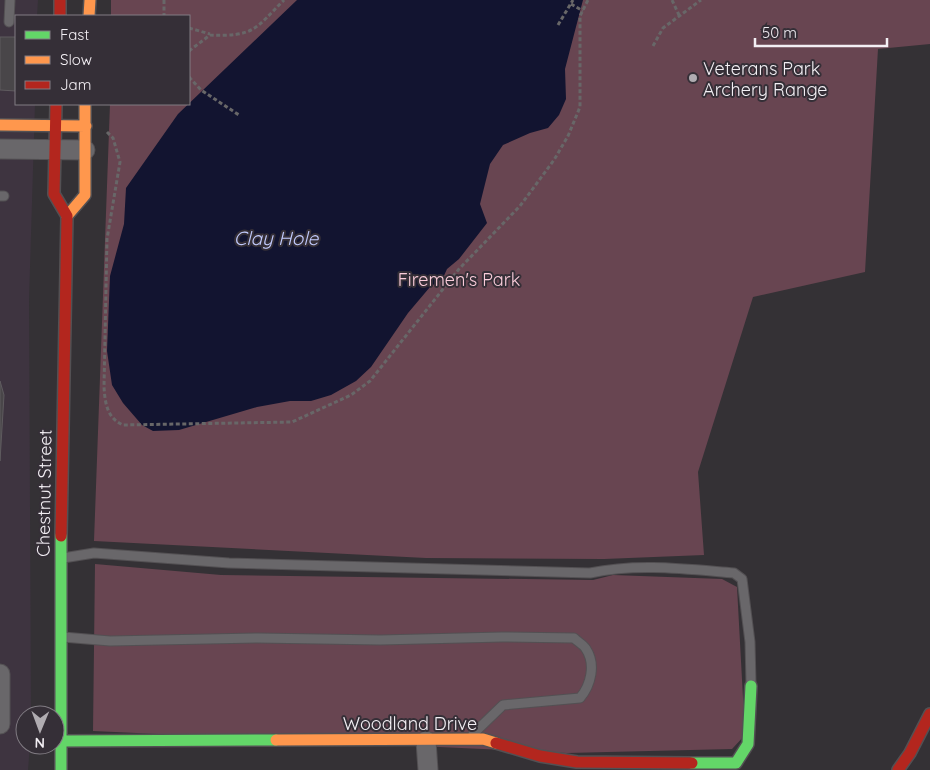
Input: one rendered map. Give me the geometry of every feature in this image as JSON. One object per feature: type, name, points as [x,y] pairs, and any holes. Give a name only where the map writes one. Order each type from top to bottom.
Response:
[{"type":"street","points":[[60,0],[60,15]]},
{"type":"street","points":[[89,15],[90,0]]},
{"type":"street","points":[[56,105],[54,194],[67,216],[85,195],[86,105]]},
{"type":"street","points":[[0,125],[86,126]]},
{"type":"street","points":[[0,149],[85,150]]},
{"type":"street","name":"Chestnut Street","points":[[61,705],[61,558],[67,216]]},
{"type":"street","points":[[0,674],[0,724]]},
{"type":"street","name":"Woodland Drive","points":[[65,741],[426,741],[483,739],[540,756],[578,762],[736,763],[748,744],[751,686]]},
{"type":"street","points":[[898,770],[910,753],[930,714]]},
{"type":"street","points":[[426,741],[428,770]]},
{"type":"street","name":"Chestnut Street","points":[[61,755],[61,770]]},
{"type":"lane","points":[[9,22],[10,0]]},
{"type":"lane","points":[[61,558],[94,553],[229,563],[590,573],[613,568],[662,567],[734,574],[742,579],[746,595],[751,686]]},
{"type":"lane","points":[[60,637],[110,641],[258,638],[380,640],[574,638],[586,649],[592,669],[588,689],[580,698],[503,705],[466,740]]},
{"type":"path","points":[[164,0],[164,15]]},
{"type":"path","points":[[190,28],[210,35],[233,36],[254,30],[284,0]]},
{"type":"path","points":[[101,124],[113,138],[120,162],[107,239],[104,387],[108,411],[116,422],[123,425],[292,422],[351,395],[370,381],[458,269],[526,199],[554,160],[568,136],[580,107],[580,16],[588,0]]},
{"type":"path","points":[[672,0],[679,15]]},
{"type":"path","points":[[653,46],[663,28],[701,0]]},
{"type":"path","points":[[558,25],[572,2],[583,11]]},
{"type":"path","points":[[164,8],[168,15]]},
{"type":"path","points":[[190,50],[210,35]]},
{"type":"path","points":[[190,78],[201,90],[238,115]]},
{"type":"shaded area","points":[[0,0],[38,0],[37,15],[15,15],[15,105],[35,105],[29,300],[31,705],[15,705],[15,755],[29,755],[28,770],[0,770]]},
{"type":"green space","name":"Firemen's Park","points":[[111,0],[930,0],[930,44],[878,49],[865,272],[753,297],[698,472],[704,555],[604,559],[426,558],[94,541],[110,105],[190,105],[190,15],[111,15]]},
{"type":"green space","points":[[95,564],[221,575],[593,580],[613,575],[722,579],[737,587],[745,735],[732,749],[567,753],[93,731]]},
{"type":"water","name":"Clay Hole","points":[[297,0],[583,0],[565,69],[566,99],[559,115],[548,128],[530,133],[503,145],[490,164],[480,204],[487,223],[459,259],[447,269],[443,278],[430,287],[408,313],[371,367],[356,381],[331,395],[311,401],[290,401],[257,407],[179,430],[153,431],[142,425],[123,403],[112,385],[107,351],[110,276],[124,224],[126,188],[178,114],[187,105],[190,105],[190,103]]},
{"type":"building","points":[[0,37],[15,37],[15,91],[0,90]]},
{"type":"building","points":[[0,381],[4,395],[0,461]]},
{"type":"traffic: fast","points":[[61,536],[61,770]]},
{"type":"traffic: fast","points":[[692,763],[736,763],[748,744],[751,686]]},
{"type":"traffic: fast","points":[[65,741],[276,740]]},
{"type":"traffic: slow","points":[[89,15],[90,0]]},
{"type":"traffic: slow","points":[[67,216],[85,195],[85,105]]},
{"type":"traffic: slow","points":[[0,125],[86,126]]},
{"type":"traffic: slow","points":[[276,740],[483,739],[496,743]]},
{"type":"traffic: jam","points":[[60,0],[60,15]]},
{"type":"traffic: jam","points":[[56,105],[54,194],[67,216],[61,536]]},
{"type":"traffic: jam","points":[[898,770],[910,753],[930,714]]},
{"type":"traffic: jam","points":[[496,743],[540,756],[577,762],[692,763]]},
{"type":"place","name":"Veterans Park Archery Range","points":[[693,78]]}]
